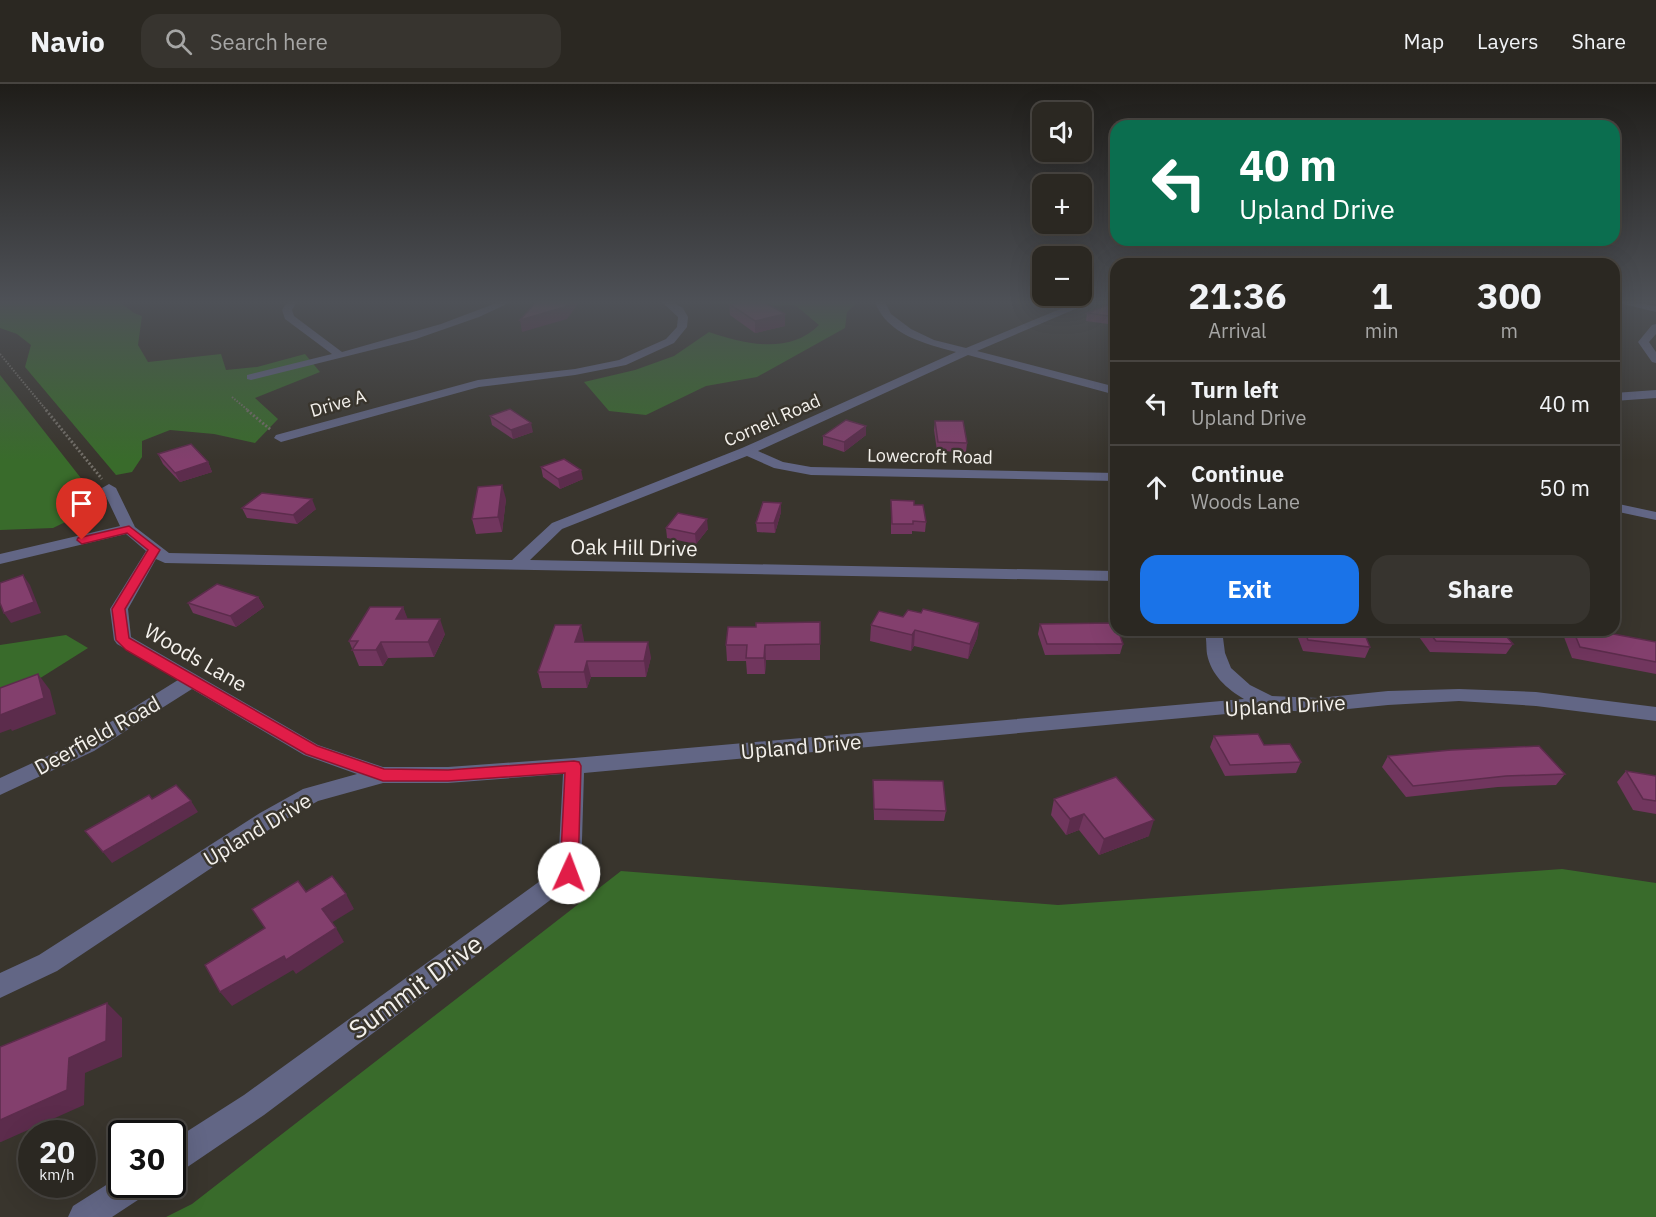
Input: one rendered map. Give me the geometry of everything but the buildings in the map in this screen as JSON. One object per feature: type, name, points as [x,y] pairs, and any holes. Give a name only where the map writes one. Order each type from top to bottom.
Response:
[{"type":"street","points":[[251,377],[337,355]]},
{"type":"street","name":"Drive A","points":[[281,438],[478,384],[534,375],[574,372],[622,363],[640,355]]},
{"type":"street","name":"Cornell Road","points":[[515,566],[557,526],[747,451],[960,355]]},
{"type":"street","points":[[977,355],[1110,389]]},
{"type":"street","points":[[1620,397],[1656,394]]},
{"type":"street","name":"Lowecroft Road","points":[[747,451],[780,465],[811,471],[1110,477]]},
{"type":"street","points":[[109,488],[124,521],[154,550]]},
{"type":"street","points":[[1620,508],[1656,516]]},
{"type":"street","points":[[0,559],[124,521]]},
{"type":"street","name":"Oak Hill Drive","points":[[154,550],[165,558],[1110,576]]},
{"type":"street","name":"Woods Lane","points":[[154,550],[119,609],[123,640],[311,750],[383,775]]},
{"type":"street","points":[[1215,636],[1217,643],[1215,650],[1222,671],[1244,692],[1270,703]]},
{"type":"street","name":"Deerfield Road","points":[[0,787],[87,746],[192,681]]},
{"type":"street","name":"Upland Drive","points":[[0,986],[48,963],[268,819],[311,795],[383,775],[448,776],[574,766],[1270,703],[1318,705],[1388,698],[1459,695],[1536,699],[1656,714]]},
{"type":"street","name":"Summit Drive","points":[[186,1150],[254,1105],[569,873],[574,766]]},
{"type":"street","points":[[84,1217],[113,1198]]},
{"type":"path","points":[[1,355],[109,488]]},
{"type":"path","points":[[232,397],[281,438]]},
{"type":"green space","points":[[28,355],[144,355],[148,362],[221,355],[226,370],[257,367],[306,355],[320,372],[255,398],[278,419],[255,443],[214,434],[170,430],[142,441],[142,457],[132,472],[116,475],[25,367]]},
{"type":"green space","points":[[797,355],[757,377],[706,386],[646,415],[609,411],[584,382],[635,370],[674,356]]},
{"type":"green space","points":[[0,375],[84,482],[86,512],[53,528],[0,530]]},
{"type":"green space","points":[[66,635],[88,648],[34,682],[0,692],[0,645]]},
{"type":"green space","points":[[1562,869],[1656,883],[1656,1217],[166,1217],[192,1204],[621,871],[1058,905]]},
{"type":"route","points":[[82,540],[129,529],[154,550],[119,609],[123,640],[131,647],[311,750],[383,775],[448,776],[574,766],[569,873]]}]
